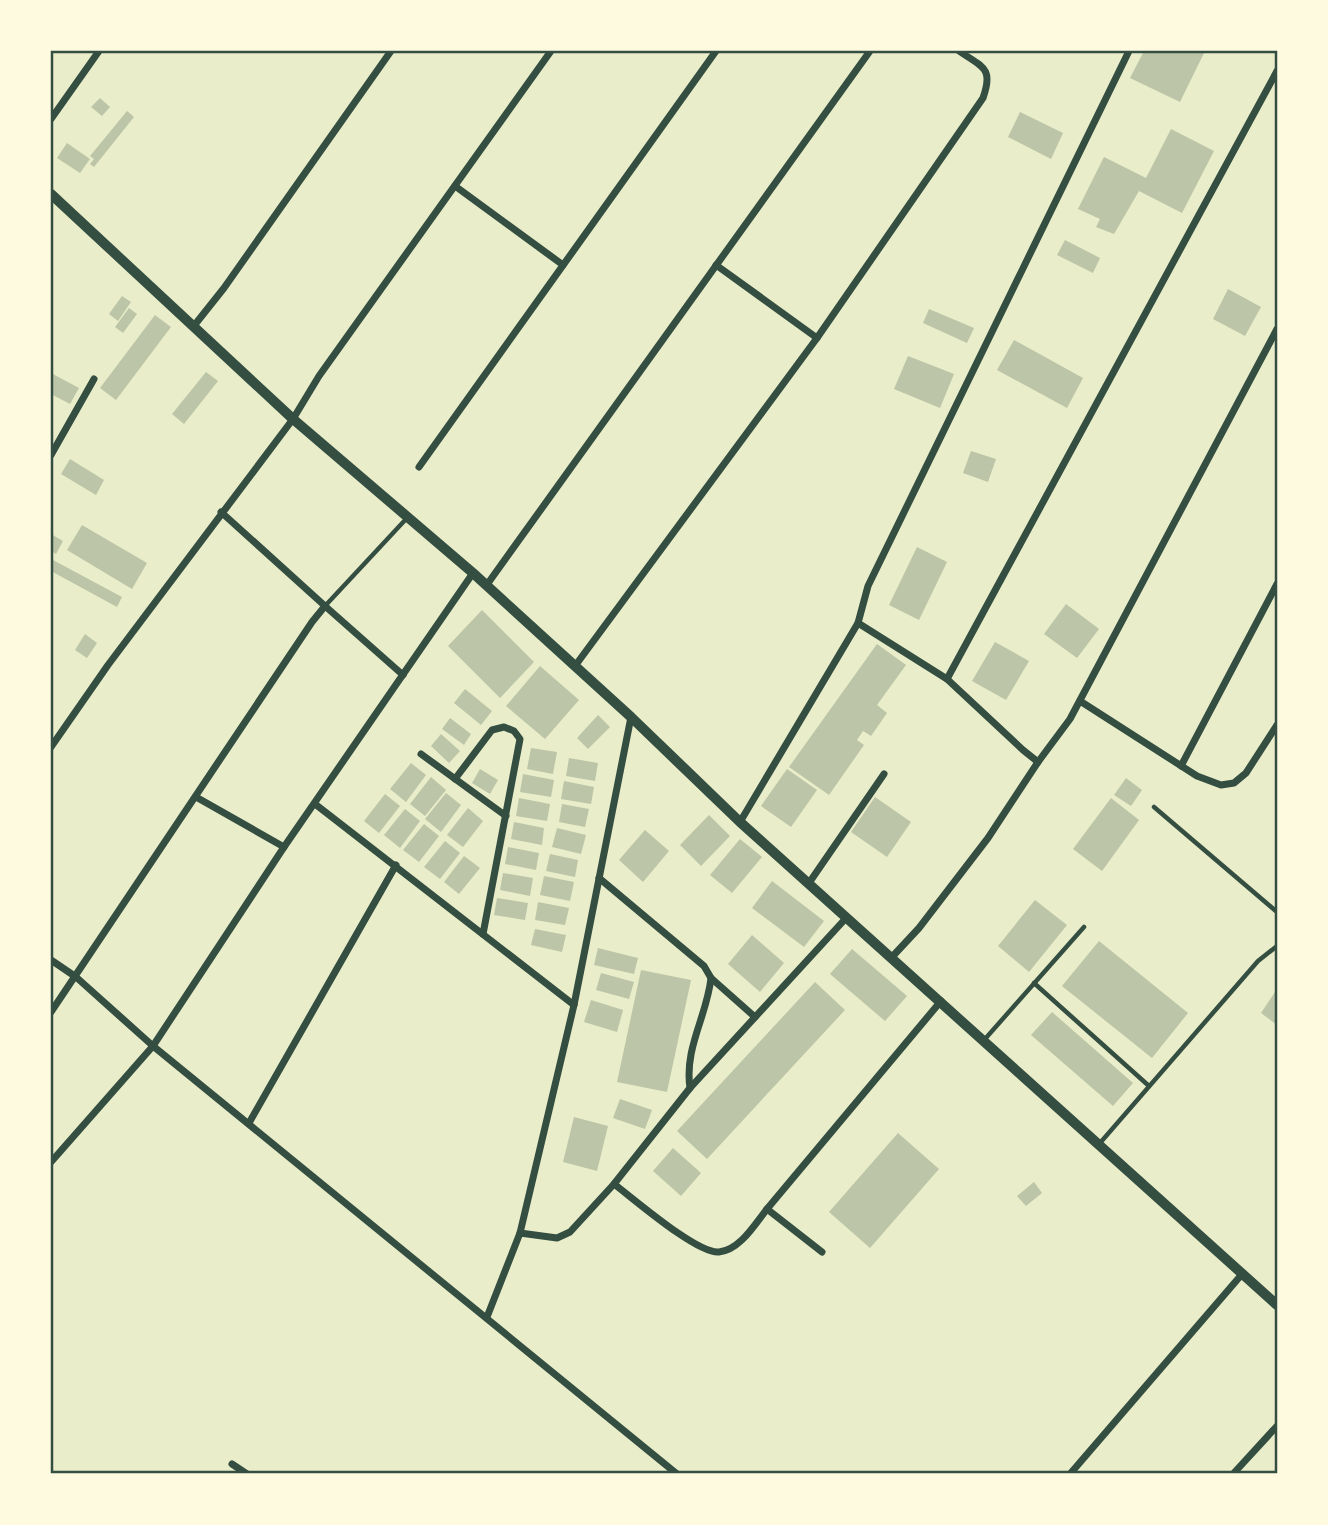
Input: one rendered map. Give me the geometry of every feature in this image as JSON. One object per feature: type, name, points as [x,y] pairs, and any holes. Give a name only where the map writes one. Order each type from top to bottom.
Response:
[{"type":"street","points":[[51,119],[99,51]]},
{"type":"street","points":[[194,327],[391,51]]},
{"type":"street","points":[[51,747],[108,665],[293,419],[319,376],[551,51]]},
{"type":"street","points":[[419,467],[716,51]]},
{"type":"street","points":[[486,586],[870,51]]},
{"type":"street","points":[[575,666],[817,338],[983,97],[989,81],[985,69],[959,51]]},
{"type":"street","points":[[740,822],[858,623],[868,586],[1129,51]]},
{"type":"street","points":[[947,679],[1277,71]]},
{"type":"street","points":[[455,186],[563,265]]},
{"type":"street","points":[[51,194],[293,419],[473,573],[631,717],[740,822],[1277,1305]]},
{"type":"street","points":[[716,265],[817,338]]},
{"type":"street","points":[[892,957],[919,928],[988,838],[1070,719],[1277,329]]},
{"type":"street","points":[[51,456],[94,379]]},
{"type":"street","points":[[221,512],[403,675]]},
{"type":"street","points":[[51,1162],[153,1046],[284,847],[473,573]]},
{"type":"street","points":[[1181,766],[1277,584]]},
{"type":"street","points":[[51,1013],[325,606]]},
{"type":"street","points":[[858,623],[947,679],[1038,762]]},
{"type":"street","points":[[1080,701],[1181,766],[1209,782],[1222,785],[1234,783],[1247,773],[1277,725]]},
{"type":"street","points":[[486,1317],[520,1233],[574,1005],[631,717]]},
{"type":"street","points":[[455,779],[492,730],[504,727],[514,731],[520,739],[483,934]]},
{"type":"street","points":[[421,754],[506,816]]},
{"type":"street","points":[[809,883],[884,774]]},
{"type":"street","points":[[196,797],[284,847]]},
{"type":"street","points":[[315,804],[574,1005]]},
{"type":"street","points":[[249,1123],[396,865]]},
{"type":"street","points":[[599,878],[704,966],[711,978],[755,1017]]},
{"type":"street","points":[[520,1233],[557,1238],[570,1232],[614,1184],[690,1088],[847,917]]},
{"type":"street","points":[[51,960],[76,977],[153,1046],[677,1474]]},
{"type":"street","points":[[690,1088],[690,1051],[711,978]]},
{"type":"street","points":[[614,1184],[700,1249],[719,1252],[737,1244],[941,1001]]},
{"type":"street","points":[[767,1209],[822,1252]]},
{"type":"street","points":[[1070,1474],[1243,1273]]},
{"type":"street","points":[[1233,1474],[1277,1426]]},
{"type":"street","points":[[232,1464],[247,1474]]},
{"type":"lane","points":[[325,606],[408,518]]},
{"type":"lane","points":[[1154,807],[1277,912]]},
{"type":"lane","points":[[984,1040],[1084,927]]},
{"type":"lane","points":[[1099,1143],[1258,961],[1277,946]]},
{"type":"lane","points":[[1034,983],[1149,1086]]},
{"type":"building","points":[[1144,51],[1205,51],[1180,102],[1130,78]]},
{"type":"building","points":[[100,98],[110,107],[102,116],[91,107]]},
{"type":"building","points":[[127,111],[134,117],[94,167],[90,164],[94,159],[90,156]]},
{"type":"building","points":[[1020,112],[1063,133],[1051,159],[1008,137]]},
{"type":"building","points":[[1171,129],[1214,151],[1182,213],[1139,191],[1114,234],[1096,227],[1100,219],[1078,209],[1104,157],[1146,178]]},
{"type":"building","points":[[67,143],[90,159],[80,173],[57,158]]},
{"type":"building","points":[[1065,240],[1100,258],[1093,273],[1057,255]]},
{"type":"building","points":[[1228,289],[1261,307],[1245,336],[1213,319]]},
{"type":"building","points":[[122,296],[131,302],[118,321],[109,314]]},
{"type":"building","points":[[129,308],[137,314],[123,333],[115,327]]},
{"type":"building","points":[[929,309],[974,328],[967,343],[923,323]]},
{"type":"building","points":[[155,315],[171,327],[116,400],[100,388]]},
{"type":"building","points":[[1014,340],[1083,378],[1067,408],[997,370]]},
{"type":"building","points":[[908,356],[954,374],[940,408],[894,389]]},
{"type":"building","points":[[206,372],[218,381],[184,424],[172,414]]},
{"type":"building","points":[[51,373],[79,388],[70,404],[51,394]]},
{"type":"building","points":[[971,451],[996,459],[988,482],[963,473]]},
{"type":"building","points":[[70,459],[104,480],[96,495],[61,474]]},
{"type":"building","points":[[82,525],[147,563],[132,589],[67,550]]},
{"type":"building","points":[[51,534],[63,541],[56,554],[51,551]]},
{"type":"building","points":[[917,547],[947,562],[919,620],[889,605]]},
{"type":"building","points":[[53,560],[122,597],[117,607],[51,571]]},
{"type":"building","points":[[1066,604],[1099,629],[1077,658],[1044,634]]},
{"type":"building","points":[[482,610],[534,662],[500,698],[448,646]]},
{"type":"building","points":[[85,634],[97,643],[87,658],[75,650]]},
{"type":"building","points":[[995,642],[1029,661],[1006,700],[972,681]]},
{"type":"building","points":[[877,644],[906,665],[877,705],[887,713],[871,736],[863,731],[857,740],[864,745],[829,795],[789,767]]},
{"type":"building","points":[[540,666],[579,700],[545,739],[506,706]]},
{"type":"building","points":[[465,689],[492,711],[481,725],[454,703]]},
{"type":"building","points":[[598,715],[610,727],[588,749],[577,738]]},
{"type":"building","points":[[450,718],[471,734],[464,745],[442,729]]},
{"type":"building","points":[[441,734],[460,751],[449,763],[431,746]]},
{"type":"building","points":[[531,748],[557,752],[553,774],[527,769]]},
{"type":"building","points":[[569,758],[598,763],[595,781],[566,776]]},
{"type":"building","points":[[411,763],[426,775],[406,802],[390,789]]},
{"type":"building","points":[[480,769],[498,780],[490,794],[472,783]]},
{"type":"building","points":[[787,769],[817,790],[791,827],[761,806]]},
{"type":"building","points":[[523,774],[554,780],[551,797],[520,792]]},
{"type":"building","points":[[431,777],[446,790],[425,816],[410,804]]},
{"type":"building","points":[[1126,778],[1142,790],[1131,806],[1114,795]]},
{"type":"building","points":[[564,781],[594,787],[591,804],[561,799]]},
{"type":"building","points":[[446,793],[461,805],[441,832],[425,819]]},
{"type":"building","points":[[385,794],[400,806],[379,833],[364,821]]},
{"type":"building","points":[[875,797],[911,822],[887,857],[851,832]]},
{"type":"building","points":[[519,798],[550,804],[547,821],[516,816]]},
{"type":"building","points":[[1111,798],[1139,820],[1102,871],[1073,849]]},
{"type":"building","points":[[562,804],[589,809],[585,827],[559,822]]},
{"type":"building","points":[[468,808],[483,821],[463,847],[447,835]]},
{"type":"building","points":[[405,809],[420,821],[400,848],[384,835]]},
{"type":"building","points":[[709,815],[730,836],[701,866],[680,845]]},
{"type":"building","points":[[514,822],[544,828],[542,845],[511,839]]},
{"type":"building","points":[[424,824],[439,836],[419,862],[403,850]]},
{"type":"building","points":[[557,828],[586,835],[581,854],[552,847]]},
{"type":"building","points":[[645,830],[669,851],[643,882],[619,860]]},
{"type":"building","points":[[740,839],[762,857],[732,893],[710,875]]},
{"type":"building","points":[[445,841],[460,853],[440,879],[424,867]]},
{"type":"building","points":[[508,847],[539,853],[536,870],[505,864]]},
{"type":"building","points":[[550,854],[578,860],[575,877],[546,871]]},
{"type":"building","points":[[464,856],[480,868],[459,894],[444,882]]},
{"type":"building","points":[[503,873],[533,878],[530,896],[500,890]]},
{"type":"building","points":[[544,876],[574,882],[570,901],[540,895]]},
{"type":"building","points":[[772,881],[824,921],[804,947],[752,908]]},
{"type":"building","points":[[497,898],[528,903],[525,920],[494,915]]},
{"type":"building","points":[[1035,900],[1067,925],[1029,972],[998,946]]},
{"type":"building","points":[[538,902],[569,908],[565,925],[535,920]]},
{"type":"building","points":[[535,929],[566,935],[562,952],[531,945]]},
{"type":"building","points":[[752,935],[784,963],[760,992],[728,964]]},
{"type":"building","points":[[1099,941],[1188,1013],[1152,1058],[1062,986]]},
{"type":"building","points":[[598,948],[638,958],[634,974],[594,965]]},
{"type":"building","points":[[852,949],[907,996],[885,1021],[830,974]]},
{"type":"building","points":[[641,970],[691,980],[667,1092],[617,1082]]},
{"type":"building","points":[[601,973],[634,982],[629,999],[596,990]]},
{"type":"building","points":[[815,982],[845,1010],[707,1159],[677,1131]]},
{"type":"building","points":[[1277,989],[1277,1025],[1261,1013]]},
{"type":"building","points":[[591,1000],[623,1010],[617,1032],[584,1022]]},
{"type":"building","points":[[1052,1012],[1133,1083],[1113,1106],[1031,1035]]},
{"type":"building","points":[[620,1099],[652,1110],[645,1129],[613,1118]]},
{"type":"building","points":[[574,1117],[608,1126],[597,1171],[563,1162]]},
{"type":"building","points":[[898,1133],[939,1169],[870,1248],[829,1212]]},
{"type":"building","points":[[673,1148],[701,1173],[681,1196],[653,1171]]},
{"type":"building","points":[[1034,1182],[1042,1193],[1026,1206],[1017,1196]]}]
